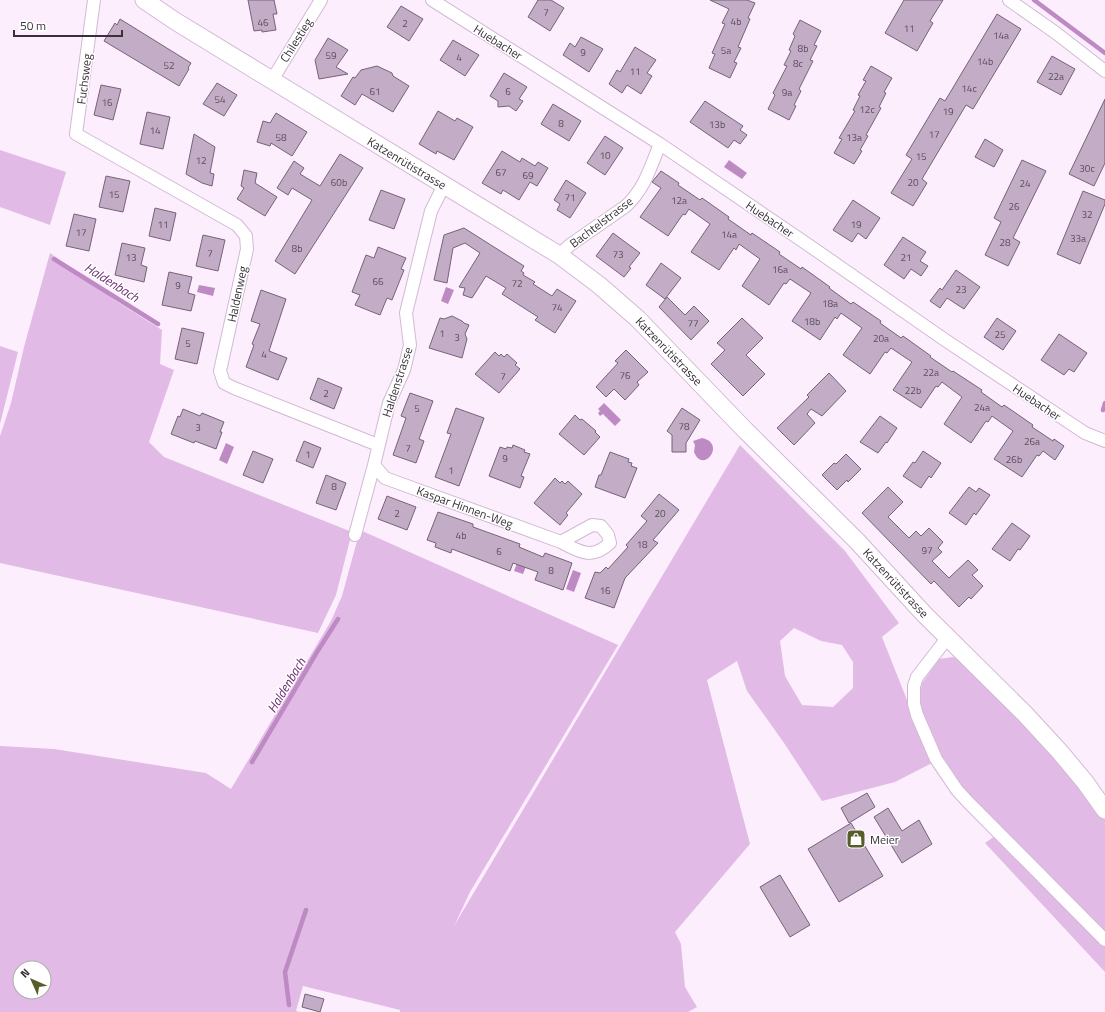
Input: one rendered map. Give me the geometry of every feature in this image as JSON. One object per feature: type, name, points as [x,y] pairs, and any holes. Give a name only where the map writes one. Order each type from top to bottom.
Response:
[{"type":"street","name":"Fuchsweg","points":[[76,134],[94,0]]},
{"type":"street","name":"Katzenrütistrasse","points":[[144,0],[175,21],[559,255],[599,285],[638,319],[746,431],[857,541],[924,614],[1025,714],[1060,752],[1085,782],[1105,810]]},
{"type":"street","name":"Chilestieg","points":[[270,79],[277,72],[321,0]]},
{"type":"street","name":"Huebacher","points":[[432,0],[660,144],[976,361],[1084,433],[1105,441]]},
{"type":"street","points":[[1009,0],[1056,33],[1105,71]]},
{"type":"street","name":"Haldenweg","points":[[76,134],[237,224],[246,236],[247,249],[220,371],[224,383],[378,445]]},
{"type":"street","name":"Bachtelstrasse","points":[[559,255],[570,245],[634,199],[647,178],[660,144]]},
{"type":"street","name":"Haldenstrasse","points":[[355,535],[374,465],[388,403],[404,370],[410,345],[406,313],[431,211],[444,185]]},
{"type":"street","name":"Kaspar Hinnen-Weg","points":[[374,465],[385,478],[561,542]]},
{"type":"street","points":[[948,637],[918,677],[914,686],[913,695],[917,715],[936,759],[957,790],[968,802],[1105,940]]},
{"type":"shaded area","points":[[0,150],[66,172],[50,225],[0,207]]},
{"type":"shaded area","points":[[729,160],[747,173],[742,179],[724,167]]},
{"type":"shaded area","points":[[50,253],[116,301],[162,330],[160,364],[174,370],[149,442],[164,457],[352,532],[336,595],[318,633],[0,563],[0,436],[11,403],[24,347]]},
{"type":"shaded area","points":[[199,285],[215,288],[213,296],[197,292]]},
{"type":"shaded area","points":[[446,287],[454,290],[448,304],[441,301]]},
{"type":"shaded area","points":[[0,346],[18,352],[0,424]]},
{"type":"shaded area","points":[[604,403],[621,420],[615,426],[603,414],[600,416],[598,413],[600,411],[598,409]]},
{"type":"shaded area","points":[[702,438],[709,441],[713,446],[711,456],[703,460],[698,458],[694,452],[695,445],[693,441]]},
{"type":"shaded area","points":[[226,443],[234,447],[227,464],[219,460]]},
{"type":"shaded area","points":[[740,445],[845,551],[899,623],[882,637],[932,763],[895,782],[822,801],[784,743],[747,691],[737,661],[707,680],[750,844],[675,932],[681,944],[685,987],[697,1007],[688,1012],[400,1012],[400,1010],[303,986],[296,1011],[300,1012],[0,1012],[0,746],[54,749],[206,773],[231,789],[331,621],[342,596],[360,530],[618,645],[470,892],[454,926]],"holes":[[[794,628],[821,641],[842,645],[853,662],[853,688],[833,707],[802,705],[785,676],[780,641]]]},
{"type":"shaded area","points":[[522,550],[531,554],[523,574],[514,571]]},
{"type":"shaded area","points":[[573,570],[581,573],[574,592],[566,589]]},
{"type":"shaded area","points":[[953,657],[963,661],[1105,810],[1105,972],[985,843],[1002,831],[966,795],[941,759],[918,703],[922,683],[939,659]]},
{"type":"building","points":[[248,0],[274,0],[277,14],[273,14],[276,30],[262,32],[262,30],[254,31]]},
{"type":"building","points":[[538,0],[551,0],[564,8],[550,31],[528,17]]},
{"type":"building","points":[[710,0],[747,0],[755,3],[738,47],[741,48],[734,62],[737,63],[730,78],[709,68],[715,54],[712,53],[725,24],[722,23],[729,9]]},
{"type":"building","points":[[904,0],[943,0],[930,21],[933,23],[917,51],[885,33]]},
{"type":"building","points":[[401,6],[423,19],[409,41],[387,27]]},
{"type":"building","points":[[997,14],[1021,29],[973,109],[966,105],[922,179],[927,183],[913,206],[891,193],[912,159],[906,155],[940,98],[945,101]]},
{"type":"building","points":[[120,19],[191,63],[179,86],[104,41],[115,23],[117,25]]},
{"type":"building","points":[[800,20],[821,31],[814,45],[817,46],[810,60],[813,61],[799,89],[801,91],[789,120],[768,109],[775,95],[773,93],[787,66],[784,65],[791,51],[789,50],[795,36],[793,34]]},
{"type":"building","points":[[581,37],[603,49],[589,72],[563,55],[570,43],[575,47]]},
{"type":"building","points":[[328,38],[348,50],[336,67],[348,74],[319,79],[315,60]]},
{"type":"building","points":[[453,40],[479,55],[465,76],[440,60]]},
{"type":"building","points":[[635,47],[656,60],[647,73],[652,76],[641,94],[627,85],[622,93],[609,84],[617,70],[620,72]]},
{"type":"building","points":[[1052,56],[1075,69],[1061,95],[1037,82]]},
{"type":"building","points":[[377,66],[392,73],[393,76],[409,86],[393,112],[362,94],[355,105],[341,96],[353,77],[355,78],[361,70]]},
{"type":"building","points":[[871,66],[892,78],[884,92],[886,93],[879,107],[881,108],[866,135],[868,136],[860,150],[862,151],[854,164],[834,153],[842,139],[839,138],[855,111],[853,110],[860,96],[858,95],[866,81],[863,80]]},
{"type":"building","points":[[504,73],[527,87],[519,99],[523,101],[516,111],[509,106],[498,107],[498,101],[490,96]]},
{"type":"building","points":[[217,83],[237,95],[224,116],[203,104]]},
{"type":"building","points":[[101,85],[121,89],[113,120],[94,115]]},
{"type":"building","points":[[1105,99],[1105,163],[1094,186],[1069,174]]},
{"type":"building","points":[[705,101],[743,126],[740,130],[747,135],[740,144],[734,140],[728,148],[690,122]]},
{"type":"building","points":[[553,104],[581,121],[569,141],[541,124]]},
{"type":"building","points":[[438,111],[455,121],[457,118],[473,127],[454,160],[437,151],[436,154],[419,144]]},
{"type":"building","points":[[147,112],[170,117],[163,149],[140,144]]},
{"type":"building","points":[[276,113],[307,132],[292,156],[271,143],[270,146],[257,142],[263,121],[270,123]]},
{"type":"building","points":[[194,134],[215,147],[210,173],[214,174],[212,186],[202,183],[186,174]]},
{"type":"building","points":[[605,136],[623,148],[605,175],[587,163]]},
{"type":"building","points":[[985,139],[1003,150],[994,167],[975,157]]},
{"type":"building","points":[[502,151],[520,162],[522,158],[535,166],[538,162],[548,168],[537,186],[530,182],[519,200],[503,190],[501,194],[482,183]]},
{"type":"building","points":[[340,154],[363,168],[295,274],[275,261],[312,200],[292,188],[288,195],[277,188],[294,161],[304,168],[300,174],[320,186]]},
{"type":"building","points":[[1022,160],[1046,171],[1013,238],[1020,242],[1008,266],[985,255],[1001,222],[994,218]]},
{"type":"building","points":[[244,170],[257,173],[255,183],[277,197],[265,216],[237,199],[244,188],[241,186]]},
{"type":"building","points":[[661,171],[700,200],[702,198],[729,217],[728,219],[751,235],[752,233],[780,252],[779,254],[801,269],[802,267],[851,304],[853,302],[881,321],[880,323],[901,338],[903,336],[931,356],[930,357],[982,390],[981,392],[1002,407],[1004,405],[1033,425],[1032,427],[1053,441],[1054,439],[1064,446],[1055,460],[1043,451],[1039,456],[1037,455],[1022,477],[994,459],[1013,431],[992,416],[988,422],[986,421],[971,443],[944,424],[962,397],[942,382],[938,387],[936,386],[921,408],[893,390],[912,362],[891,348],[887,353],[885,352],[870,374],[843,355],[862,328],[841,313],[837,319],[835,317],[820,340],[792,321],[811,293],[790,279],[786,284],[784,283],[769,305],[742,286],[760,259],[739,244],[736,250],[734,248],[719,270],[691,252],[710,224],[689,209],[685,215],[683,214],[668,236],[640,217],[661,188],[652,182]]},
{"type":"building","points":[[106,176],[130,181],[123,212],[99,207]]},
{"type":"building","points":[[566,180],[586,193],[570,218],[557,210],[560,204],[554,200]]},
{"type":"building","points":[[381,190],[405,199],[394,229],[369,220]]},
{"type":"building","points":[[1083,191],[1105,200],[1105,204],[1080,264],[1057,254]]},
{"type":"building","points":[[853,200],[880,218],[866,239],[858,233],[852,242],[833,230]]},
{"type":"building","points":[[155,208],[176,213],[170,241],[149,236]]},
{"type":"building","points":[[74,214],[96,219],[89,251],[66,246]]},
{"type":"building","points":[[464,228],[524,266],[521,271],[524,273],[523,275],[535,282],[533,284],[552,296],[557,289],[576,301],[555,333],[535,320],[538,317],[502,294],[506,288],[486,276],[472,298],[463,295],[465,288],[459,287],[480,253],[465,243],[453,248],[447,283],[434,280],[444,235]]},
{"type":"building","points":[[613,233],[640,253],[629,267],[631,268],[624,277],[596,256]]},
{"type":"building","points":[[203,235],[225,240],[218,271],[196,266]]},
{"type":"building","points":[[903,237],[926,252],[920,261],[928,266],[921,276],[911,269],[904,279],[884,265]]},
{"type":"building","points":[[122,243],[145,248],[141,265],[147,267],[144,282],[115,275]]},
{"type":"building","points":[[378,247],[406,258],[401,269],[404,270],[392,300],[387,298],[380,315],[355,305],[360,295],[352,292],[366,255],[374,258]]},
{"type":"building","points":[[661,263],[681,278],[665,299],[646,285]]},
{"type":"building","points":[[956,270],[980,287],[964,309],[947,298],[940,308],[930,301],[940,288],[942,290]]},
{"type":"building","points":[[169,272],[192,277],[188,293],[195,295],[191,311],[162,305]]},
{"type":"building","points":[[261,290],[286,299],[269,351],[287,358],[278,380],[246,367],[254,345],[252,344],[260,324],[251,321]]},
{"type":"building","points":[[667,297],[685,315],[694,306],[709,321],[691,340],[659,307]]},
{"type":"building","points":[[452,316],[469,325],[465,334],[467,339],[462,358],[429,348],[440,318],[444,319]]},
{"type":"building","points":[[742,318],[763,338],[746,355],[765,374],[743,396],[711,364],[725,350],[717,343]]},
{"type":"building","points":[[997,318],[1016,331],[1003,350],[984,337]]},
{"type":"building","points":[[182,328],[204,333],[197,364],[175,359]]},
{"type":"building","points":[[1059,334],[1087,353],[1074,372],[1069,369],[1064,375],[1041,360]]},
{"type":"building","points":[[626,350],[648,372],[637,382],[639,385],[625,400],[614,389],[606,397],[596,387],[618,363],[615,361]]},
{"type":"building","points":[[495,352],[499,356],[501,354],[504,357],[507,354],[517,363],[515,365],[520,369],[499,393],[475,374]]},
{"type":"building","points":[[829,373],[846,391],[822,416],[811,409],[807,414],[815,423],[794,445],[777,428],[809,397],[807,395]]},
{"type":"building","points":[[318,378],[342,388],[334,409],[310,399]]},
{"type":"building","points":[[410,393],[433,401],[419,439],[424,441],[416,463],[393,455],[406,418],[401,416]]},
{"type":"building","points":[[456,408],[484,418],[459,486],[435,477],[451,434],[447,433]]},
{"type":"building","points":[[682,408],[700,420],[686,443],[686,452],[672,452],[672,435],[667,431]]},
{"type":"building","points":[[183,409],[200,416],[202,413],[224,422],[216,449],[195,441],[194,443],[171,434],[178,416],[180,417]]},
{"type":"building","points":[[575,415],[596,431],[595,432],[600,437],[584,455],[559,434]]},
{"type":"building","points":[[880,416],[897,428],[878,453],[860,442]]},
{"type":"building","points":[[304,441],[321,448],[313,468],[296,461]]},
{"type":"building","points":[[513,445],[530,454],[521,476],[524,477],[520,488],[489,476],[500,447],[506,449],[507,447],[512,448]]},
{"type":"building","points":[[253,451],[273,459],[263,483],[243,475]]},
{"type":"building","points":[[923,451],[941,463],[931,478],[929,476],[921,488],[903,476],[913,462],[915,463]]},
{"type":"building","points":[[610,452],[629,459],[628,462],[632,463],[631,466],[637,468],[625,498],[595,487]]},
{"type":"building","points":[[846,454],[861,469],[848,482],[847,480],[837,490],[822,475]]},
{"type":"building","points":[[326,475],[346,483],[336,510],[316,503]]},
{"type":"building","points":[[555,478],[560,483],[562,481],[565,484],[568,481],[582,494],[566,513],[568,515],[560,525],[534,503]]},
{"type":"building","points":[[888,487],[903,502],[888,517],[909,538],[916,531],[921,536],[929,528],[943,542],[938,548],[942,552],[932,561],[949,578],[968,560],[978,570],[972,575],[983,586],[971,599],[969,597],[959,607],[934,581],[931,584],[862,513]]},
{"type":"building","points":[[969,487],[976,492],[979,488],[990,495],[976,515],[974,513],[966,525],[949,513]]},
{"type":"building","points":[[659,494],[679,510],[653,540],[658,543],[625,578],[614,608],[585,598],[595,572],[600,573],[606,567],[608,569],[628,547],[626,545],[647,521],[641,516]]},
{"type":"building","points":[[387,496],[416,507],[407,530],[378,519]]},
{"type":"building","points":[[438,512],[473,524],[473,527],[520,544],[519,547],[543,557],[545,553],[572,563],[563,590],[535,580],[538,572],[513,563],[510,571],[452,549],[451,553],[435,547],[436,543],[427,540]]},
{"type":"building","points":[[1012,523],[1030,536],[1020,550],[1018,549],[1010,561],[992,549]]},
{"type":"building","points":[[867,793],[875,807],[849,823],[841,808]]},
{"type":"building","points":[[888,808],[902,831],[919,820],[932,844],[902,863],[874,817]]},
{"type":"building","points":[[851,823],[883,876],[839,902],[808,849]]},
{"type":"building","points":[[780,875],[810,925],[790,937],[760,887]]},
{"type":"building","points":[[305,994],[324,999],[320,1012],[302,1007]]},
{"type":"waterway","points":[[1034,0],[1105,53]]},
{"type":"waterway","name":"Haldenbach","points":[[54,259],[158,324]]},
{"type":"waterway","points":[[1103,410],[1105,403]]},
{"type":"waterway","name":"Haldenbach","points":[[252,762],[338,619]]},
{"type":"waterway","points":[[289,1005],[285,972],[306,910]]},
{"type":"place","name":"Meier","points":[[856,839]]}]
